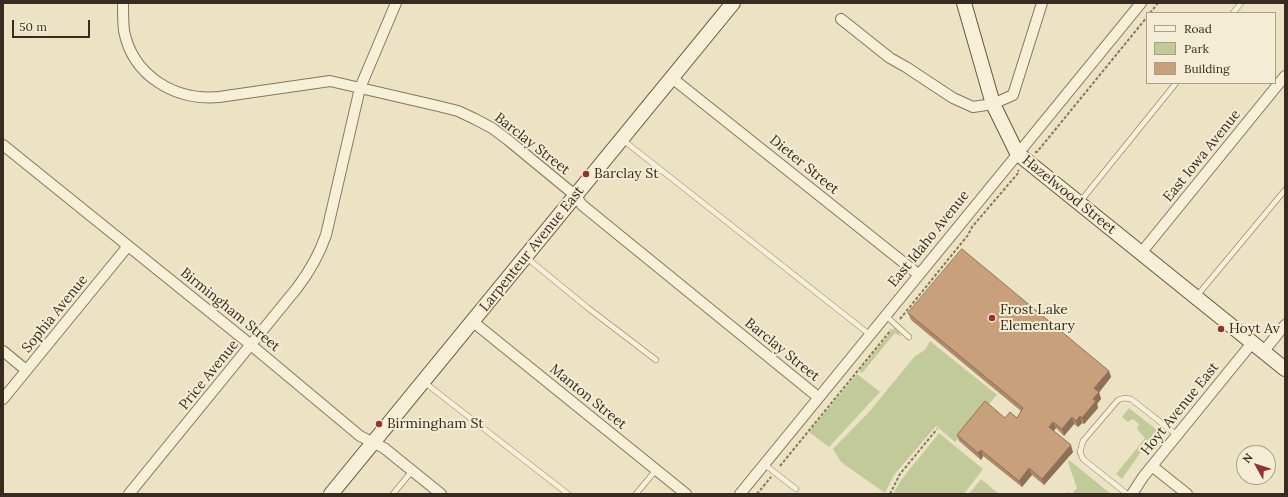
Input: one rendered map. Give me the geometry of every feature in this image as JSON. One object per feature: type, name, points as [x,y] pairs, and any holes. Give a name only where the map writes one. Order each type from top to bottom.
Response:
[{"type":"street","name":"Barclay Street","points":[[123,3],[123,21],[125,32],[129,47],[136,60],[154,80],[181,94],[192,97],[208,98],[330,81],[458,111],[492,128],[576,196],[582,205],[818,397]]},
{"type":"street","name":"Price Avenue","points":[[129,494],[251,345],[310,270],[326,235],[360,88],[396,3]]},
{"type":"street","name":"Larpenteur Avenue East","points":[[331,494],[733,3]]},
{"type":"street","name":"Hazelwood Street","points":[[964,3],[993,104],[1017,153],[1285,370]]},
{"type":"street","points":[[841,19],[890,58],[953,98],[973,107],[993,104],[1013,95],[1042,3]]},
{"type":"street","name":"East Idaho Avenue","points":[[740,494],[918,274],[1141,3]]},
{"type":"street","name":"East Iowa Avenue","points":[[1141,253],[1285,76]]},
{"type":"street","name":"Dieter Street","points":[[672,78],[918,274]]},
{"type":"street","name":"Birmingham Street","points":[[3,145],[251,345],[360,436],[384,448],[441,494]]},
{"type":"street","name":"Sophia Avenue","points":[[3,399],[128,246]]},
{"type":"street","name":"Manton Street","points":[[472,321],[686,494]]},
{"type":"street","name":"Hoyt Avenue East","points":[[1132,494],[1143,477],[1177,435],[1258,348],[1285,325]]},
{"type":"street","points":[[3,351],[26,370]]},
{"type":"street","points":[[1152,466],[1187,494]]},
{"type":"lane","points":[[1234,12],[1241,3]]},
{"type":"lane","points":[[1079,203],[1175,84]]},
{"type":"lane","points":[[622,140],[869,334]]},
{"type":"lane","points":[[1196,298],[1285,190]]},
{"type":"lane","points":[[526,257],[588,308],[656,360]]},
{"type":"lane","points":[[885,315],[909,336]]},
{"type":"lane","points":[[423,382],[568,494]]},
{"type":"lane","points":[[1127,494],[1083,459],[1080,452],[1083,441],[1118,400],[1124,398],[1131,399],[1177,435]]},
{"type":"lane","points":[[764,464],[796,489]]},
{"type":"lane","points":[[636,494],[656,470]]},
{"type":"lane","points":[[395,493],[412,471]]},
{"type":"path","points":[[1151,12],[1158,3]]},
{"type":"path","points":[[1035,152],[1037,152],[1146,18]]},
{"type":"path","points":[[757,494],[968,235],[972,227],[1019,172],[1018,170]]},
{"type":"path","points":[[890,494],[900,474],[937,429]]},
{"type":"green space","points":[[894,328],[899,332],[901,337],[895,333],[862,373],[859,371]]},
{"type":"green space","points":[[930,341],[997,395],[955,442],[936,426],[894,475],[885,493],[841,462],[833,449],[869,412],[915,356],[925,350]]},
{"type":"green space","points":[[857,374],[880,392],[829,447],[809,432]]},
{"type":"green space","points":[[1129,408],[1158,431],[1145,446],[1122,479],[1116,474],[1145,438],[1137,429],[1139,424],[1133,419],[1128,422],[1122,417]]},
{"type":"green space","points":[[939,433],[983,469],[964,494],[893,494],[901,480]]},
{"type":"green space","points":[[1069,460],[1111,494],[1072,494],[1077,488],[1068,462]]},
{"type":"green space","points":[[981,479],[999,494],[969,494]]},
{"type":"building","name":"Frost Lake Elementary","points":[[962,249],[1109,371],[1094,388],[1099,392],[1093,399],[1096,401],[1082,418],[1080,416],[1076,421],[1072,417],[1062,429],[1053,422],[1049,427],[1071,445],[1042,479],[1029,468],[1019,481],[981,450],[978,453],[957,435],[985,401],[1005,418],[1010,412],[1017,418],[1023,408],[908,313]]},
{"type":"place","name":"Barclay St","points":[[586,174]]},
{"type":"place","name":"Frost Lake Elementary","points":[[992,318]]},
{"type":"place","name":"Hoyt Av","points":[[1221,329]]},
{"type":"place","name":"Birmingham St","points":[[379,424]]}]
